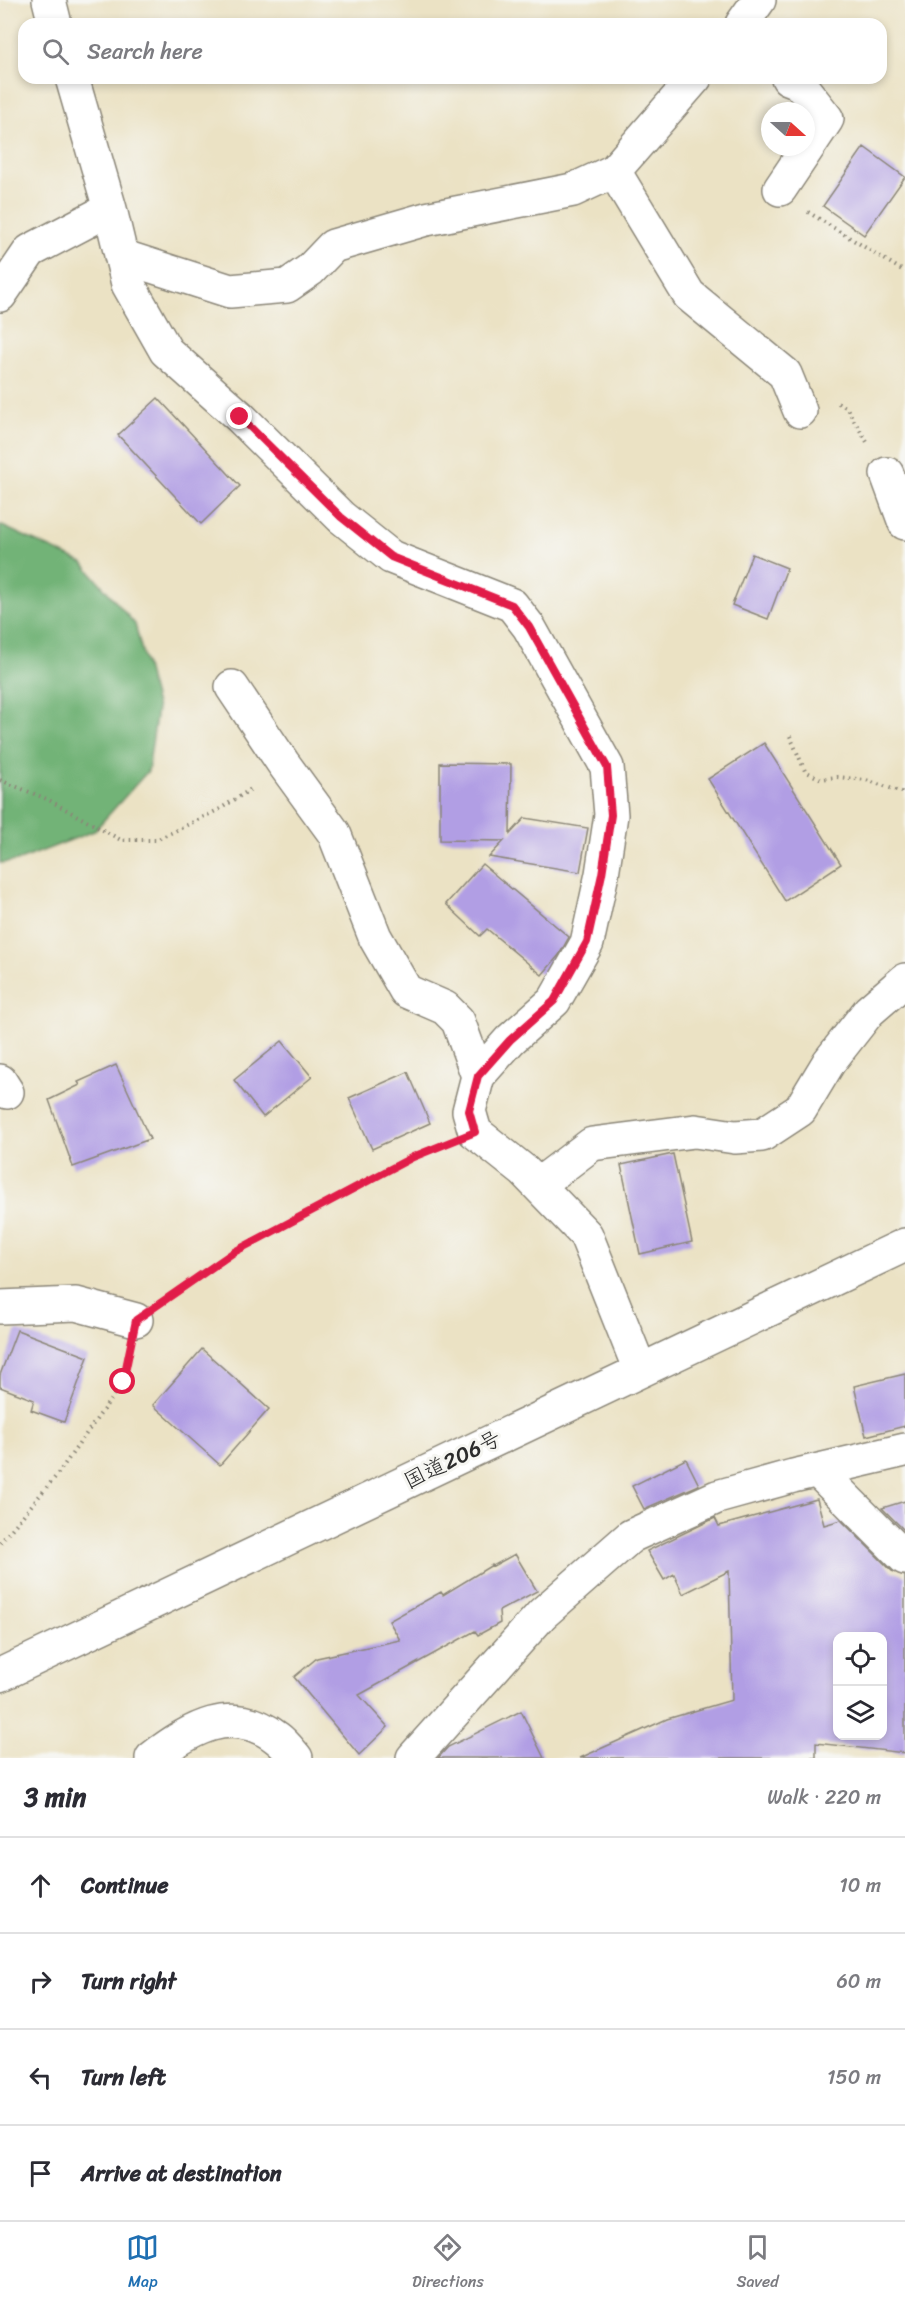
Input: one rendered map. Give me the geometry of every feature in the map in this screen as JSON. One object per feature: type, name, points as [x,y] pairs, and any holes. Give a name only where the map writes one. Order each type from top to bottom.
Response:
[{"type":"main road","points":[[50,0],[54,18]]},
{"type":"main road","points":[[746,18],[759,0]]},
{"type":"main road","points":[[74,84],[110,210],[128,284],[166,351],[240,417],[341,517],[391,557],[512,605],[529,627],[607,767],[611,815],[602,874],[587,942],[554,1001],[510,1040],[478,1076],[469,1111],[475,1132],[524,1171],[586,1235],[639,1370]]},
{"type":"main road","points":[[121,256],[230,291],[287,286],[310,270],[333,246],[426,219],[573,190],[614,171],[689,84]]},
{"type":"main road","points":[[780,189],[827,118],[800,84]]},
{"type":"main road","points":[[614,171],[689,295],[784,374],[800,411]]},
{"type":"main road","points":[[0,295],[30,251],[110,210]]},
{"type":"main road","points":[[887,474],[905,523]]},
{"type":"main road","points":[[232,687],[334,833],[375,937],[405,991],[445,1008],[458,1021],[478,1076]]},
{"type":"main road","points":[[538,1185],[592,1144],[695,1131],[735,1137],[762,1136],[800,1110],[829,1062],[869,1011],[905,980]]},
{"type":"main road","name":"国道206号","points":[[0,1675],[905,1245]]},
{"type":"main road","points":[[0,1307],[76,1304],[136,1320]]},
{"type":"main road","points":[[418,1756],[542,1614],[631,1536],[717,1497],[905,1450]]},
{"type":"main road","points":[[818,1471],[905,1558]]},
{"type":"main road","points":[[152,1758],[186,1733],[218,1721],[236,1720],[259,1728],[277,1738],[296,1758]]},
{"type":"path","points":[[780,189],[780,195],[905,272]]},
{"type":"path","points":[[836,402],[846,407],[887,474]]},
{"type":"path","points":[[790,735],[805,771],[821,779],[837,777],[866,780],[905,793]]},
{"type":"path","points":[[0,780],[47,799],[121,840],[156,840],[220,809],[255,786],[269,743]]},
{"type":"path","points":[[0,1543],[57,1475],[123,1382],[136,1320],[234,1252],[413,1157],[475,1132]]},
{"type":"green space","points":[[0,525],[83,563],[135,624],[157,709],[148,771],[94,831],[17,861],[0,863]]},
{"type":"building","points":[[864,147],[905,177],[864,235],[823,206]]},
{"type":"building","points":[[158,398],[240,486],[201,524],[118,435]]},
{"type":"building","points":[[752,554],[787,568],[768,619],[732,605]]},
{"type":"building","points":[[764,743],[841,864],[785,901],[708,779]]},
{"type":"building","points":[[440,763],[511,764],[510,834],[525,818],[588,828],[580,872],[489,857],[504,841],[440,840]]},
{"type":"building","points":[[482,864],[569,937],[559,955],[542,975],[487,929],[480,936],[446,904]]},
{"type":"building","points":[[282,1041],[312,1077],[263,1117],[234,1080]]},
{"type":"building","points":[[116,1065],[150,1139],[73,1167],[49,1100],[80,1085],[78,1082]]},
{"type":"building","points":[[408,1072],[430,1123],[372,1149],[349,1098]]},
{"type":"building","points":[[673,1154],[692,1242],[640,1254],[621,1165]]},
{"type":"building","points":[[17,1330],[88,1357],[64,1422],[31,1410],[34,1400],[0,1387],[0,1375]]},
{"type":"building","points":[[202,1349],[269,1409],[220,1465],[153,1405]]},
{"type":"building","points":[[905,1374],[905,1426],[866,1436],[854,1386]]},
{"type":"building","points":[[686,1459],[699,1485],[644,1509],[632,1486]]},
{"type":"building","points":[[817,1499],[824,1525],[841,1520],[892,1571],[905,1576],[905,1753],[816,1743],[816,1758],[580,1758],[667,1719],[732,1700],[729,1571],[683,1594],[674,1574],[664,1580],[647,1551],[715,1518],[719,1526]]},
{"type":"building","points":[[905,1501],[905,1531],[882,1508]]},
{"type":"building","points":[[515,1554],[537,1591],[499,1611],[500,1623],[478,1635],[475,1631],[359,1695],[388,1727],[359,1755],[294,1677],[317,1658],[400,1640],[389,1621],[441,1592],[443,1595],[492,1565]]},
{"type":"building","points":[[521,1711],[544,1758],[438,1758],[448,1747]]},
{"type":"route","points":[[123,1382],[136,1320],[234,1252],[413,1157],[475,1132],[469,1111],[478,1076],[510,1040],[554,1001],[587,942],[602,874],[611,815],[607,767],[529,627],[512,605],[391,557],[341,517],[240,417]]}]
